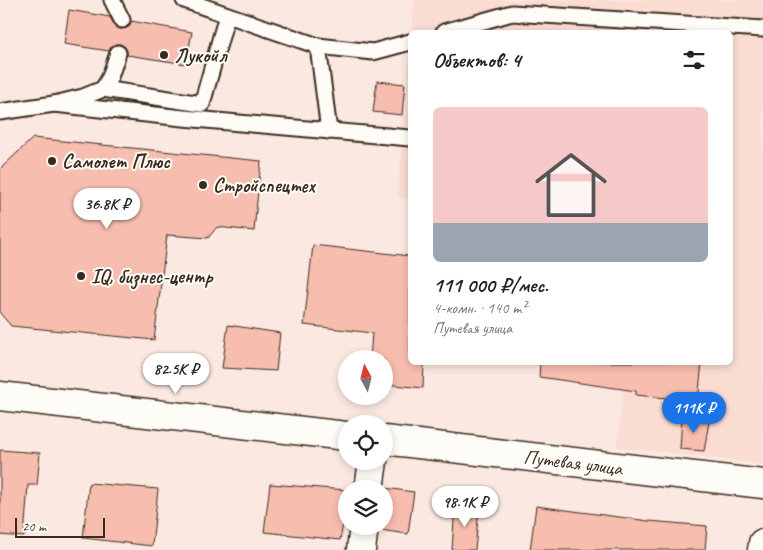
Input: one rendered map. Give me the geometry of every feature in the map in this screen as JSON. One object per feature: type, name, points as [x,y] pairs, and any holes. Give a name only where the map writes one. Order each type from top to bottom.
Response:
[{"type":"street","points":[[0,396],[338,435]]},
{"type":"street","name":"Путевая улица","points":[[393,441],[763,484]]},
{"type":"street","points":[[360,550],[362,535]]},
{"type":"street","points":[[762,550],[763,543]]},
{"type":"lane","points":[[112,0],[122,20]]},
{"type":"lane","points":[[184,0],[318,46],[374,52],[408,43]]},
{"type":"lane","points":[[451,30],[512,13],[763,29]]},
{"type":"lane","points":[[0,112],[54,104],[83,97],[103,89],[202,104],[226,14]]},
{"type":"lane","points":[[318,46],[329,131]]},
{"type":"lane","points":[[103,89],[110,77],[118,53]]},
{"type":"lane","points":[[54,104],[183,118],[408,138]]},
{"type":"shaded area","points":[[414,0],[763,0],[763,464],[617,447],[626,365],[733,365],[733,30],[412,30]]},
{"type":"shaded area","points":[[408,73],[408,199],[397,197]]},
{"type":"building","points":[[69,10],[110,17],[116,28],[121,29],[130,26],[131,21],[192,32],[186,64],[127,55],[125,47],[120,44],[112,46],[109,51],[64,44]]},
{"type":"building","points":[[377,81],[405,84],[402,115],[373,112]]},
{"type":"building","name":"IQ, бизнес-центр","points":[[33,138],[261,161],[254,231],[217,227],[208,238],[167,235],[154,340],[11,326],[0,313],[0,169]]},
{"type":"building","points":[[313,245],[408,256],[408,365],[424,365],[423,388],[393,385],[393,350],[371,350],[372,333],[304,325]]},
{"type":"building","points":[[228,325],[280,333],[276,371],[222,368]]},
{"type":"building","points":[[540,365],[702,365],[698,401],[636,395],[636,391],[539,377]]},
{"type":"building","points":[[682,416],[709,422],[704,451],[680,449]]},
{"type":"building","points":[[0,450],[40,453],[37,485],[28,485],[24,537],[0,535]]},
{"type":"building","points":[[89,483],[158,489],[152,546],[83,538]]},
{"type":"building","points":[[270,484],[338,489],[338,535],[341,535],[340,540],[264,532]]},
{"type":"building","points":[[393,489],[414,492],[408,534],[393,532]]},
{"type":"building","points":[[455,505],[479,509],[475,550],[452,550]]},
{"type":"building","points":[[536,506],[649,521],[707,526],[705,550],[530,550]]},
{"type":"place","name":"Лукойл","points":[[164,55]]},
{"type":"place","name":"Самолет Плюс","points":[[52,161]]},
{"type":"place","name":"Стройспецтех","points":[[203,185]]},
{"type":"place","name":"IQ, бизнес-центр","points":[[81,276]]}]
